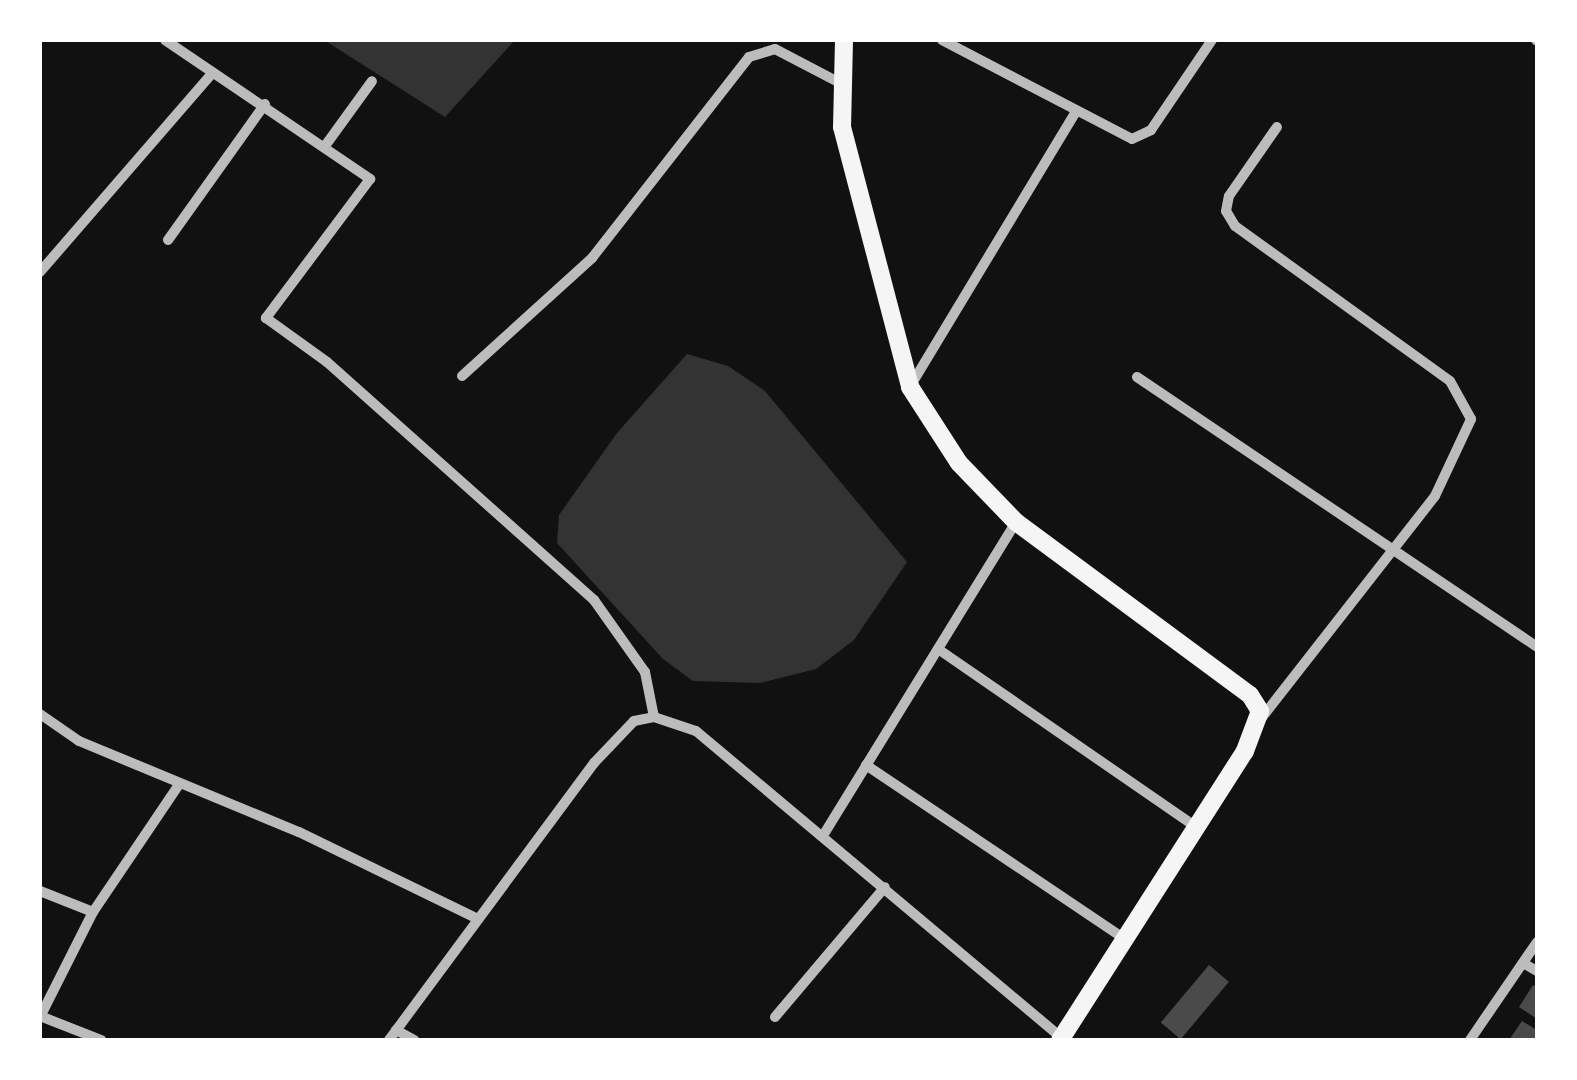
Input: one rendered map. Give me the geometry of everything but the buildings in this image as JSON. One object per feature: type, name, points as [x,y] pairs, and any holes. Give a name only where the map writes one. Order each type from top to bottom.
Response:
[{"type":"main road","points":[[844,40],[838,82],[842,127],[910,386],[959,463],[1016,522],[1250,695],[1260,721],[1060,1038]]},
{"type":"street","points":[[165,40],[370,179],[266,318],[328,362],[594,600],[645,672],[654,717]]},
{"type":"street","points":[[942,40],[1132,139],[1151,130],[1212,40]]},
{"type":"street","points":[[462,376],[592,258],[748,57],[773,44],[838,82]]},
{"type":"street","points":[[40,272],[213,72]]},
{"type":"street","points":[[325,146],[372,80]]},
{"type":"street","points":[[168,240],[264,104]]},
{"type":"street","points":[[910,386],[1076,112]]},
{"type":"street","points":[[1260,721],[1435,496],[1471,419],[1450,381],[1235,226],[1226,211],[1229,196],[1277,127]]},
{"type":"street","points":[[1137,377],[1390,552],[1537,647]]},
{"type":"street","points":[[824,834],[1016,522]]},
{"type":"street","points":[[938,649],[1195,826]]},
{"type":"street","points":[[40,714],[79,741],[178,786],[299,832],[478,919]]},
{"type":"street","points":[[414,1040],[393,1035],[619,733],[654,717],[696,731],[824,834],[1060,1038]]},
{"type":"street","points":[[866,765],[1122,936]]},
{"type":"street","points":[[101,1040],[41,1016],[93,912],[178,786]]},
{"type":"street","points":[[775,1017],[884,887]]},
{"type":"street","points":[[40,891],[93,912]]},
{"type":"street","points":[[1470,1040],[1537,942]]},
{"type":"street","points":[[1523,963],[1537,971]]},
{"type":"shaded area","points":[[324,40],[515,40],[445,117]]},
{"type":"shaded area","points":[[687,354],[728,366],[765,391],[907,562],[854,640],[816,669],[760,683],[693,681],[663,659],[557,543],[559,515],[617,433]]}]
